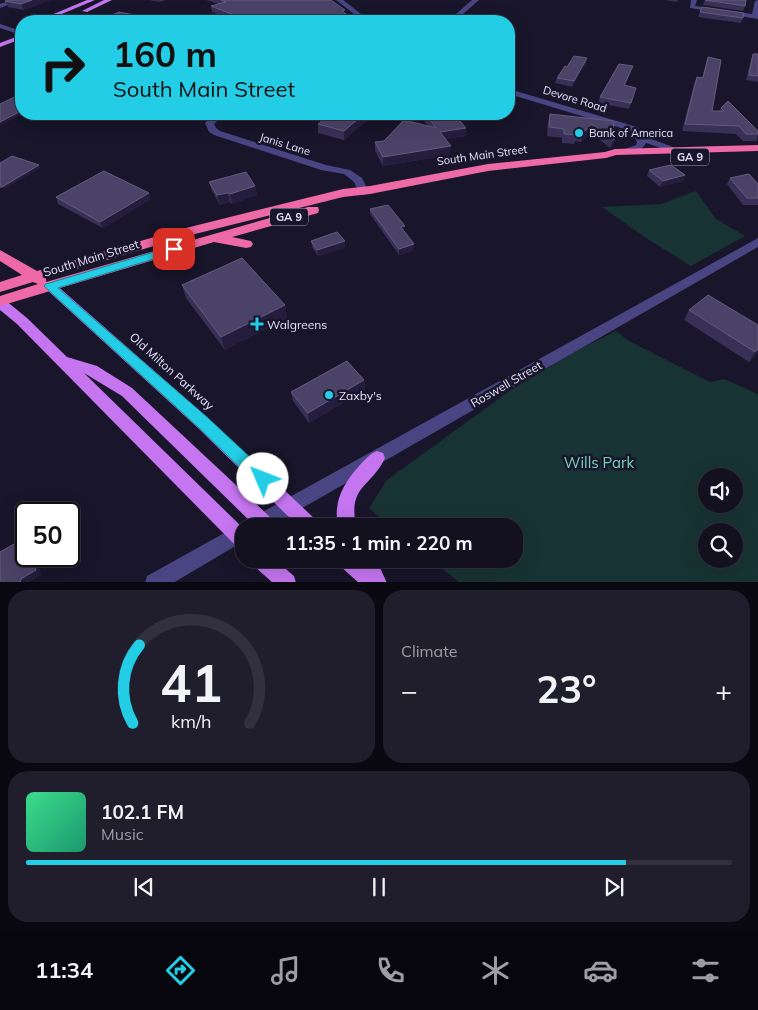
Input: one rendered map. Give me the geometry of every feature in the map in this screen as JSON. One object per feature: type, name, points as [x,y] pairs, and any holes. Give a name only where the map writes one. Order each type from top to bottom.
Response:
[{"type":"highway","name":"South Main Street","points":[[0,286],[232,220],[343,193],[364,192],[448,174],[515,164],[628,151],[758,148]]},
{"type":"highway","name":"South Main Street","points":[[606,155],[621,160],[758,156]]},
{"type":"highway","name":"South Main Street","points":[[0,302],[212,238],[348,201],[364,192]]},
{"type":"highway","points":[[212,238],[246,244]]},
{"type":"highway","name":"Old Milton Parkway","points":[[0,255],[50,286]]},
{"type":"main road","points":[[55,15],[92,0]]},
{"type":"main road","points":[[74,15],[109,0]]},
{"type":"main road","points":[[0,37],[9,34]]},
{"type":"main road","points":[[0,46],[15,36]]},
{"type":"main road","name":"Old Milton Parkway","points":[[50,286],[203,423],[302,518]]},
{"type":"main road","points":[[0,302],[63,361],[235,530]]},
{"type":"main road","points":[[63,361],[92,370],[127,392],[253,518]]},
{"type":"main road","points":[[345,518],[343,509],[348,493],[377,458]]},
{"type":"main road","points":[[271,568],[286,582]]},
{"type":"main road","points":[[358,568],[374,582]]},
{"type":"main road","points":[[371,568],[378,582]]},
{"type":"street","points":[[0,6],[18,0]]},
{"type":"street","points":[[339,0],[359,15]]},
{"type":"street","points":[[458,15],[476,0]]},
{"type":"street","points":[[694,0],[692,7],[757,17],[758,2]]},
{"type":"street","points":[[0,26],[15,31]]},
{"type":"street","points":[[0,32],[15,33]]},
{"type":"street","name":"Devore Road","points":[[515,93],[634,129],[651,142],[676,150]]},
{"type":"street","name":"Janis Lane","points":[[213,120],[209,123],[212,130],[217,134],[324,168],[347,172],[358,180],[364,192]]},
{"type":"street","points":[[628,151],[639,147],[642,142],[634,129]]},
{"type":"street","name":"Roswell Street","points":[[269,518],[758,242]]},
{"type":"street","points":[[154,582],[235,539]]},
{"type":"green space","points":[[696,191],[716,219],[745,236],[691,266],[646,238],[602,207],[661,204]]},
{"type":"green space","name":"Wills Park","points":[[616,331],[629,341],[710,382],[724,379],[758,394],[758,582],[459,582],[441,568],[523,568],[523,518],[381,518],[369,508],[387,480],[508,392],[576,351]]},
{"type":"building","points":[[32,0],[21,4],[5,1]]},
{"type":"building","points":[[221,0],[331,0],[345,10],[342,11],[347,15],[234,15],[211,6],[226,2]]},
{"type":"building","points":[[705,0],[746,0],[745,6]]},
{"type":"building","points":[[702,7],[744,13],[743,18],[700,12]]},
{"type":"building","points":[[119,12],[135,15],[112,15]]},
{"type":"building","points":[[753,54],[758,54],[758,76],[749,75]]},
{"type":"building","points":[[574,56],[587,58],[574,81],[557,78],[565,66],[567,67]]},
{"type":"building","points":[[708,57],[721,60],[712,111],[724,111],[721,108],[728,101],[758,131],[758,134],[746,134],[739,126],[685,124],[697,77],[703,78]]},
{"type":"building","points":[[619,64],[633,66],[624,85],[636,88],[631,103],[600,97]]},
{"type":"building","points":[[15,97],[15,114],[0,122],[0,104]]},
{"type":"building","points":[[550,114],[613,121],[615,139],[613,140],[592,124],[583,133],[577,132],[577,135],[564,134],[564,129],[549,127]]},
{"type":"building","points":[[323,120],[357,120],[344,131],[318,124]]},
{"type":"building","points":[[404,120],[436,128],[430,120],[459,120],[466,128],[440,132],[451,146],[383,157],[375,142],[384,141]]},
{"type":"building","points":[[12,156],[39,165],[0,187],[0,163]]},
{"type":"building","points":[[671,165],[685,175],[663,181],[649,170]]},
{"type":"building","points":[[104,171],[149,193],[100,222],[56,197]]},
{"type":"building","points":[[246,172],[255,186],[230,194],[217,195],[209,182]]},
{"type":"building","points":[[749,174],[758,184],[758,198],[747,198],[730,178]]},
{"type":"building","points":[[388,205],[405,226],[401,227],[414,244],[399,249],[370,209]]},
{"type":"building","points":[[337,232],[345,241],[317,250],[311,241]]},
{"type":"building","name":"Walgreens","points":[[242,258],[285,305],[221,337],[182,285]]},
{"type":"building","points":[[708,295],[758,325],[758,349],[755,352],[689,310]]},
{"type":"building","name":"Zaxby's","points":[[347,361],[364,380],[308,413],[291,392]]},
{"type":"building","points":[[14,544],[15,567],[35,567],[36,570],[21,579],[20,582],[0,582],[0,552]]},
{"type":"place","name":"Bank of America","points":[[579,133]]},
{"type":"place","name":"Walgreens","points":[[257,324]]},
{"type":"place","name":"Zaxby's","points":[[329,395]]},
{"type":"route","points":[[174,249],[50,286],[263,479]]}]
